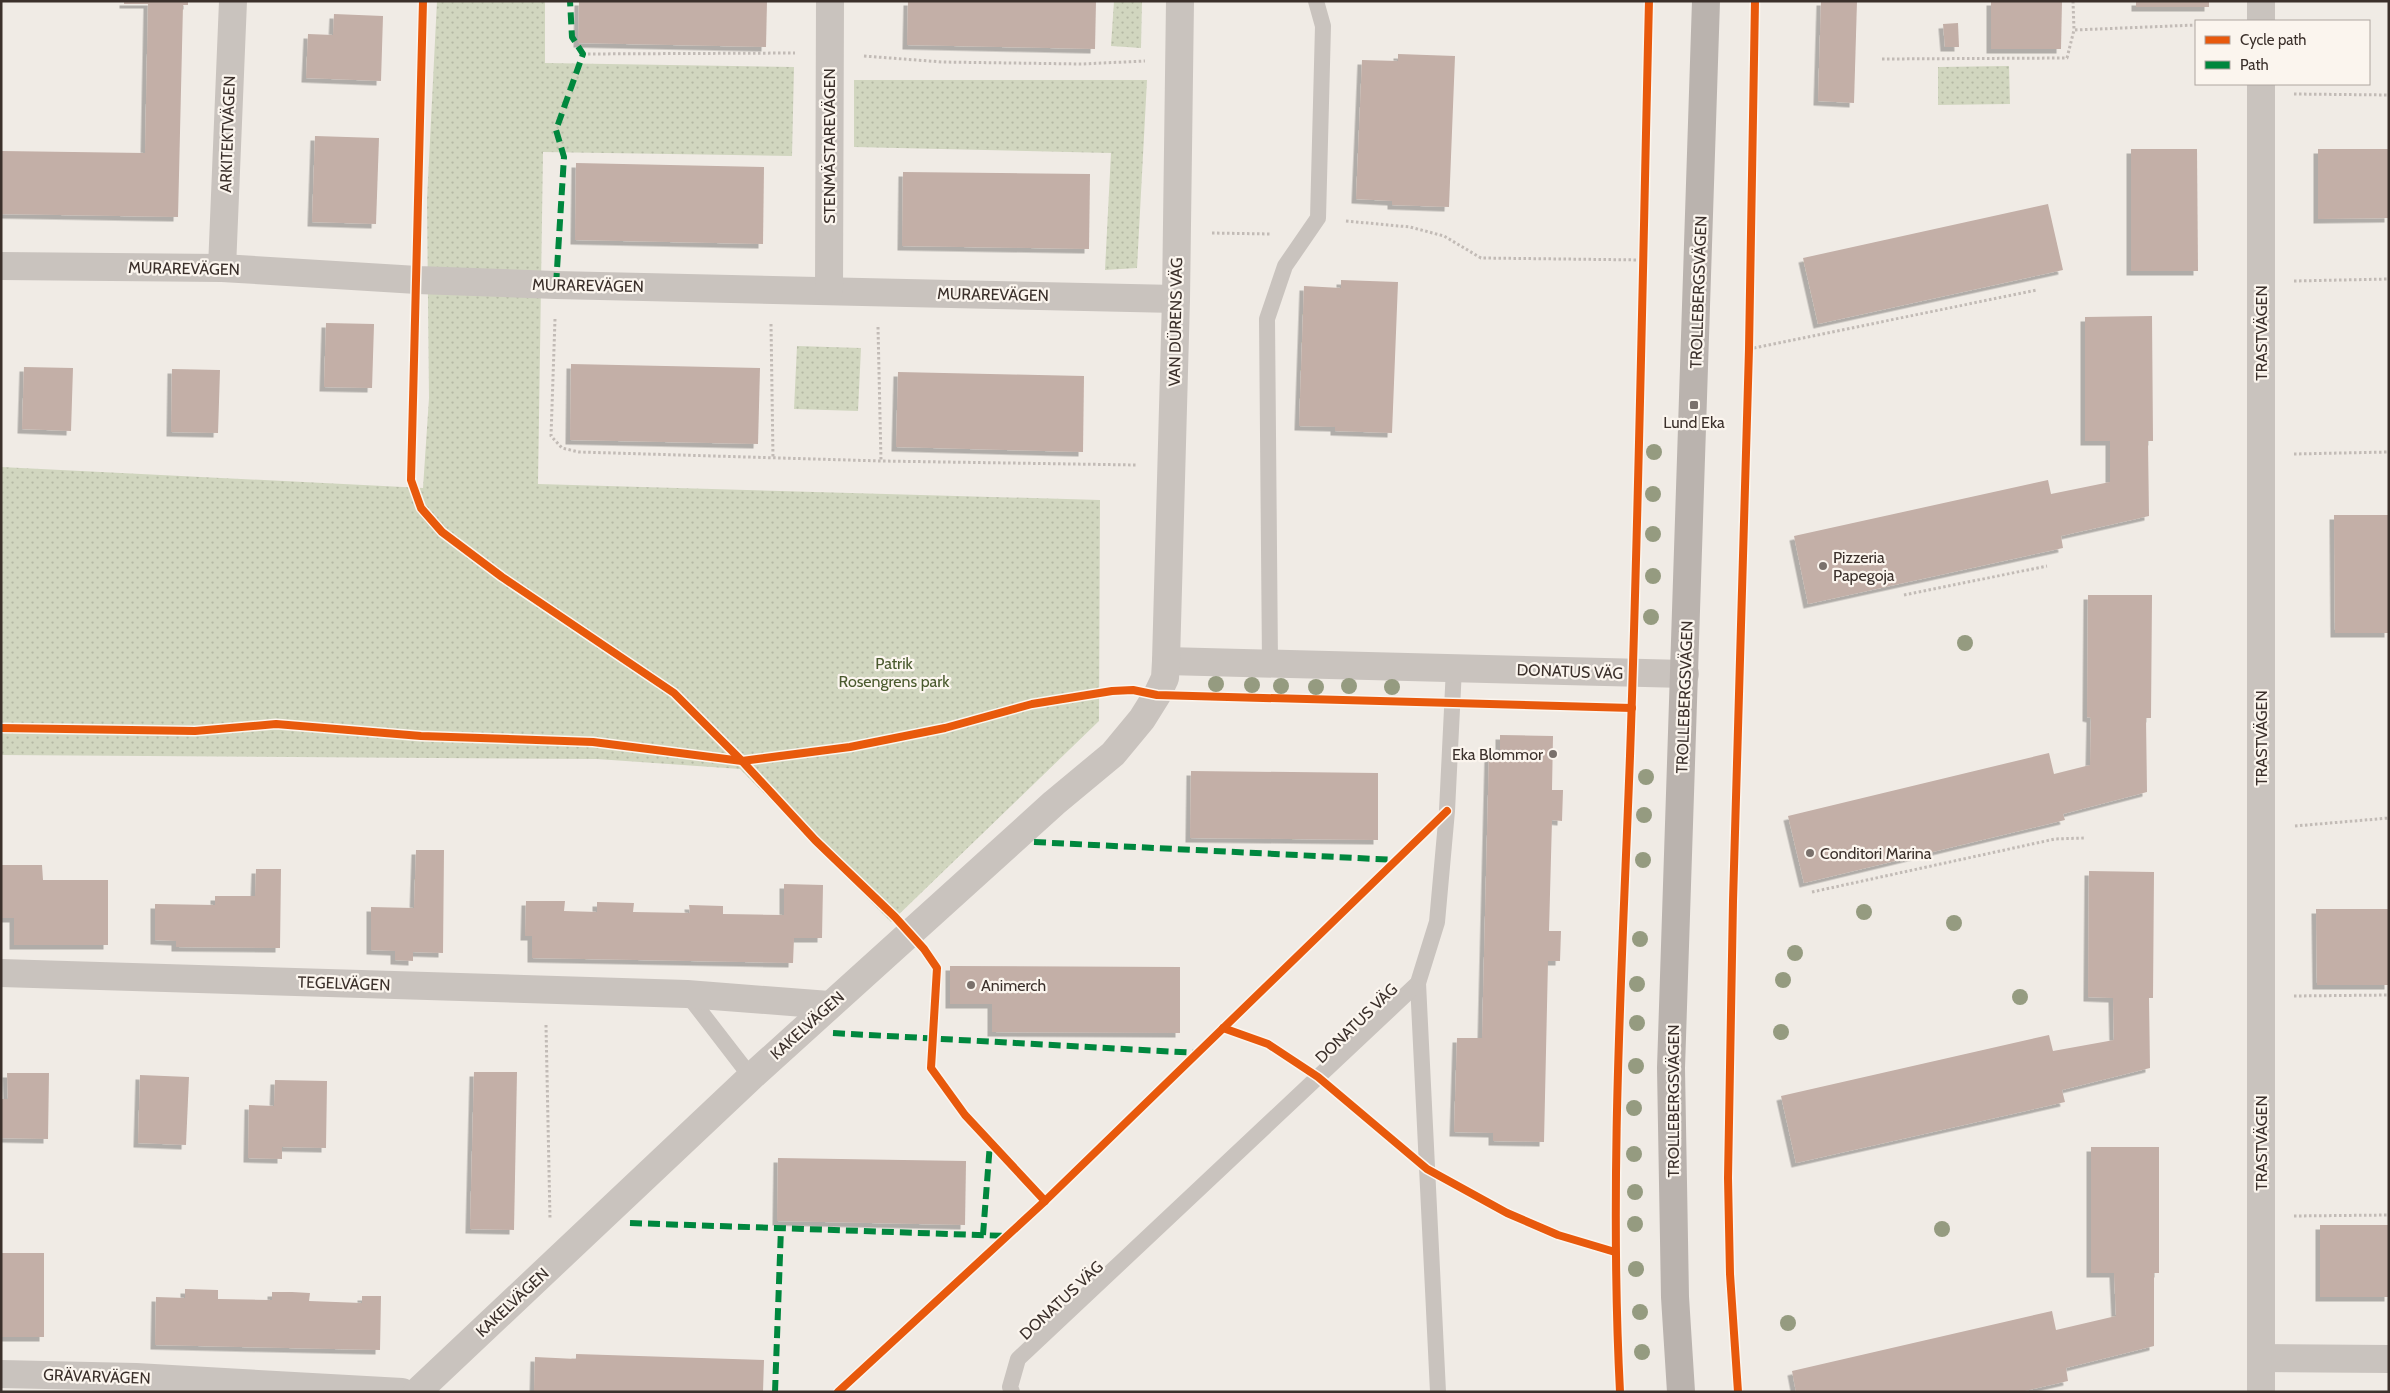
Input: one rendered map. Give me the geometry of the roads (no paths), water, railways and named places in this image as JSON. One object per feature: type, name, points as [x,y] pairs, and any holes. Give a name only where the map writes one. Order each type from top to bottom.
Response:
[{"type":"street","name":"ARKITEKTVÄGEN","points":[[222,268],[233,1]]},
{"type":"street","name":"STENMÄSTAREVÄGEN","points":[[829,290],[830,1]]},
{"type":"street","name":"VAN DÜRENS VÄG","points":[[1166,652],[1176,299],[1180,1]]},
{"type":"street","name":"TROLLEBERGSVÄGEN","points":[[1681,1392],[1675,1297],[1671,1068],[1706,1]]},
{"type":"street","points":[[2261,1],[2261,20]]},
{"type":"street","name":"TRASTVÄGEN","points":[[2261,89],[2261,1392]]},
{"type":"street","name":"MURAREVÄGEN","points":[[1,266],[222,268],[416,280],[556,285],[1176,299]]},
{"type":"street","name":"DONATUS VÄG","points":[[1166,652],[1270,663],[1685,674]]},
{"type":"street","name":"KAKELVÄGEN","points":[[417,1392],[829,1005],[1054,803],[1113,754],[1142,719],[1157,696],[1165,678],[1166,652]]},
{"type":"street","name":"TEGELVÄGEN","points":[[1,973],[688,994],[829,1005]]},
{"type":"street","points":[[2261,1358],[2389,1359]]},
{"type":"street","name":"GRÄVARVÄGEN","points":[[1,1374],[136,1377],[402,1392]]},
{"type":"lane","points":[[1270,663],[1267,318],[1285,266],[1318,218],[1323,26],[1316,1]]},
{"type":"lane","name":"DONATUS VÄG","points":[[1012,1392],[1010,1387],[1018,1359],[1418,983],[1437,922],[1447,811],[1454,668]]},
{"type":"lane","points":[[1418,983],[1438,1392]]},
{"type":"lane","points":[[688,994],[751,1077]]},
{"type":"place","name":"Lund Eka","points":[[1694,405]]},
{"type":"place","name":"Pizzeria Papegoja","points":[[1823,566]]},
{"type":"place","name":"Eka Blommor","points":[[1553,754]]},
{"type":"place","name":"Conditori Marina","points":[[1810,853]]},
{"type":"place","name":"Animerch","points":[[971,985]]},
{"type":"park label","name":"Patrik Rosengrens park","points":[[894,672]]}]
